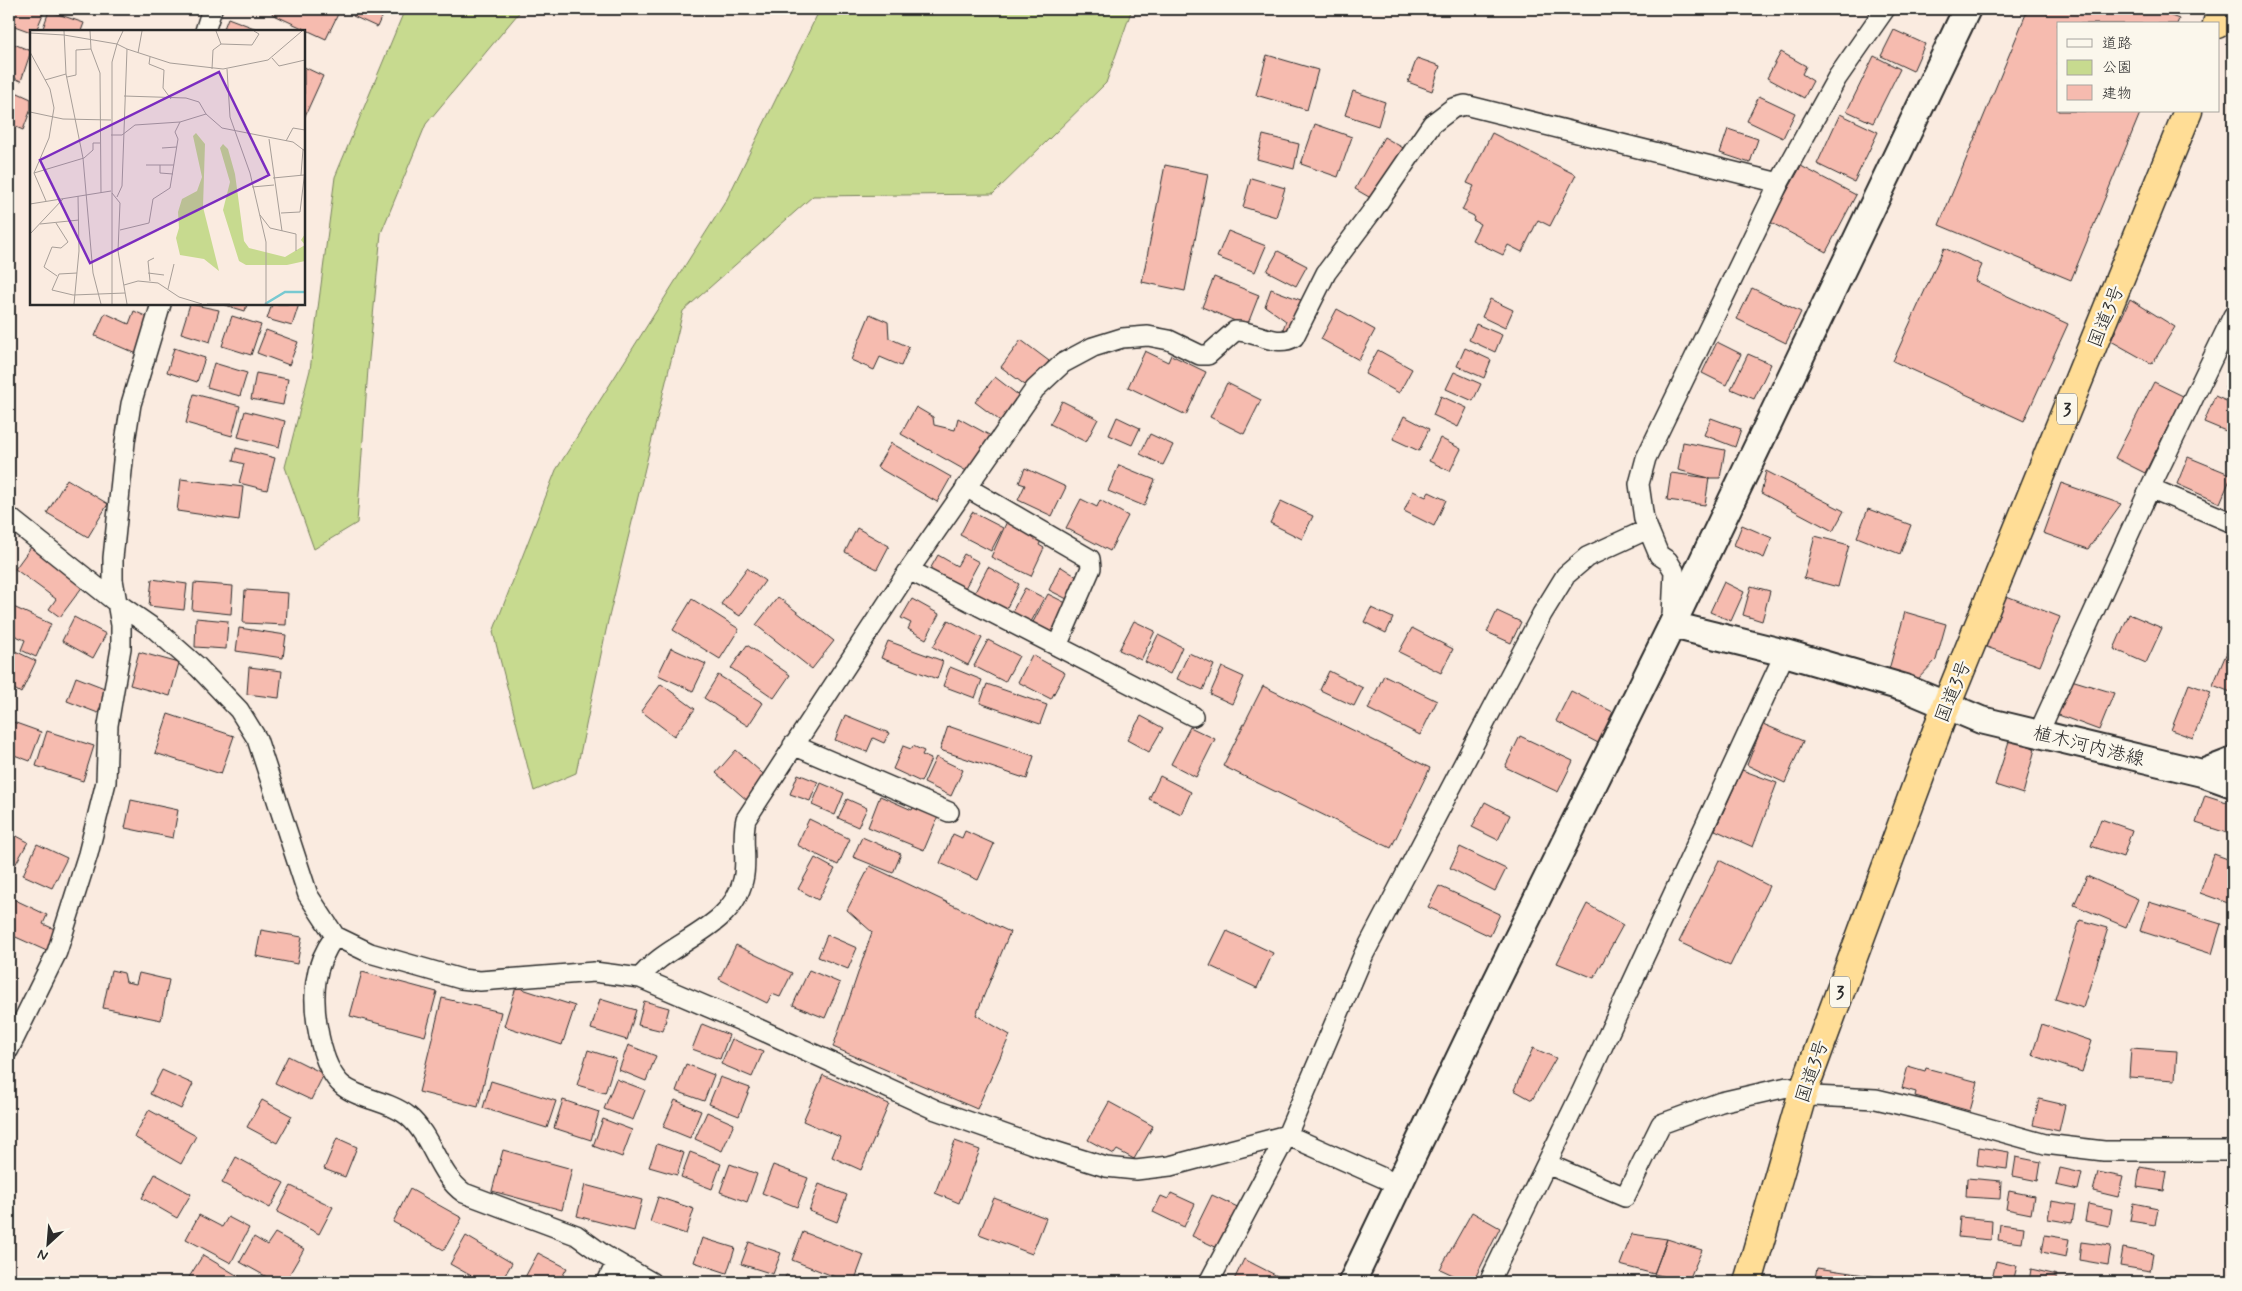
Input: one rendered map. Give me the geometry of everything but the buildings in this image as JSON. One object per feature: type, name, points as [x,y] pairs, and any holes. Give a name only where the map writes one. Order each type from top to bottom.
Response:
[{"type":"highway","points":[[2218,22],[2222,9]]},
{"type":"highway","name":"国道3号","points":[[1748,1282],[1803,1092],[1946,706],[2188,112]]},
{"type":"street","points":[[205,30],[212,9]]},
{"type":"street","points":[[1672,625],[1674,571],[1668,561],[1659,554],[1644,519],[1639,484],[1646,458],[1779,183],[1837,78],[1885,9]]},
{"type":"street","points":[[1352,1282],[1672,625],[1967,9]]},
{"type":"street","points":[[640,978],[650,965],[693,938],[726,911],[735,899],[743,881],[746,863],[746,819],[793,745],[966,487],[1035,389],[1063,363],[1094,347],[1122,338],[1148,336],[1168,340],[1200,355],[1208,355],[1235,331],[1247,332],[1278,341],[1288,341],[1294,337],[1326,273],[1373,210],[1432,124],[1453,108],[1465,105],[1779,183]]},
{"type":"street","points":[[9,1048],[57,952],[88,854],[106,782],[108,725],[121,648],[121,625],[113,580],[113,558],[125,442],[133,396],[162,305]]},
{"type":"street","points":[[2039,732],[2150,488],[2233,316]]},
{"type":"street","points":[[966,487],[1090,559],[1091,568],[1057,646]]},
{"type":"street","points":[[2150,488],[2233,523]]},
{"type":"street","points":[[9,517],[117,603],[156,630],[198,667],[239,710],[257,739],[308,895],[335,936],[370,953],[460,979],[496,980],[594,972],[640,978],[748,1024],[936,1110],[1035,1146],[1106,1167],[1136,1170],[1170,1166],[1287,1135],[1399,1185]]},
{"type":"street","points":[[1210,1282],[1287,1135],[1364,954],[1547,606],[1566,575],[1587,557],[1648,530]]},
{"type":"street","points":[[909,570],[1193,716]]},
{"type":"street","name":"植木河内港線","points":[[1672,625],[1785,653],[1905,688],[1981,720],[2039,732],[2202,773],[2233,784]]},
{"type":"street","points":[[1489,1282],[1547,1164],[1785,653]]},
{"type":"street","points":[[793,745],[949,812]]},
{"type":"street","points":[[2202,773],[2233,761]]},
{"type":"street","points":[[335,936],[323,954],[316,982],[316,1014],[323,1052],[334,1076],[344,1086],[408,1116],[419,1129],[454,1186],[464,1193],[576,1235],[616,1263],[651,1282]]},
{"type":"street","points":[[1547,1164],[1626,1197],[1661,1124],[1721,1102],[1787,1087],[1813,1096],[1876,1099],[1927,1111],[2045,1144],[2104,1151],[2233,1151]]},
{"type":"street","points":[[607,1282],[616,1263]]},
{"type":"green space","points":[[405,9],[522,9],[426,124],[381,233],[368,369],[357,523],[314,549],[285,467],[310,370],[335,177]]},
{"type":"green space","points":[[820,9],[1132,9],[1106,83],[993,194],[813,196],[683,311],[608,621],[576,773],[534,791],[493,632],[556,470],[727,199]]}]
